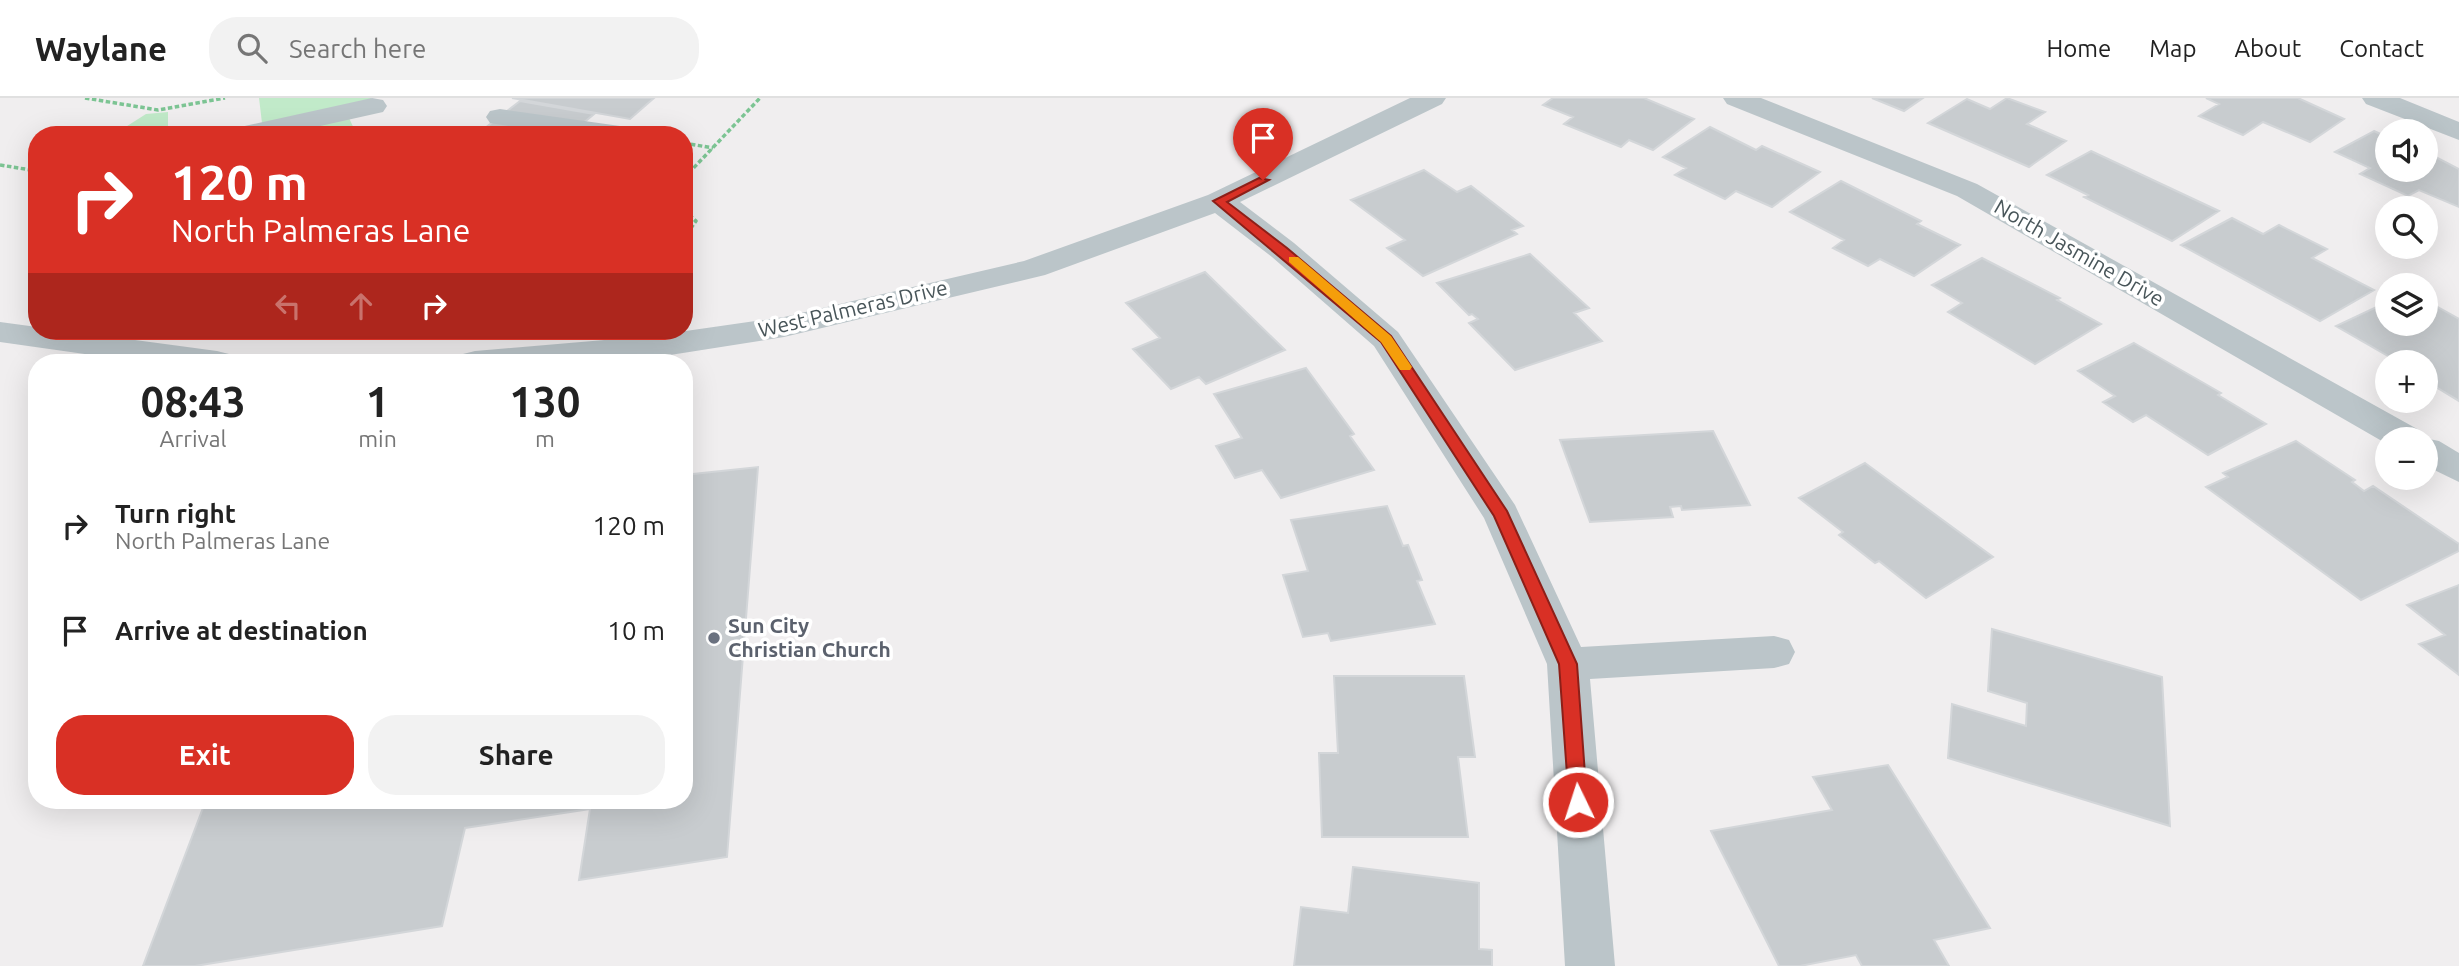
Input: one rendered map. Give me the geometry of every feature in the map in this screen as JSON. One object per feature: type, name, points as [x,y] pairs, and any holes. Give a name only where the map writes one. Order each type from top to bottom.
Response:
[{"type":"street","name":"West Palmeras Drive","points":[[569,354],[651,347],[784,327],[1034,268],[1219,201],[1432,98]]},
{"type":"street","name":"North Jasmine Drive","points":[[1737,98],[1967,190],[2385,427]]},
{"type":"street","points":[[2376,98],[2459,132]]},
{"type":"street","points":[[282,126],[373,106]]},
{"type":"street","points":[[500,117],[564,126]]},
{"type":"street","points":[[1219,201],[1283,250],[1386,339],[1502,515],[1568,664],[1590,966]]},
{"type":"street","points":[[8,341],[137,354]]},
{"type":"street","points":[[2438,457],[2459,469]]},
{"type":"street","points":[[1568,664],[1774,652]]},
{"type":"path","points":[[85,98],[158,110],[225,98]]},
{"type":"path","points":[[693,169],[760,98]]},
{"type":"path","points":[[693,144],[714,148]]},
{"type":"path","points":[[0,165],[28,170]]},
{"type":"green space","points":[[259,98],[371,98],[371,99],[262,123]]},
{"type":"green space","points":[[168,112],[168,126],[127,126],[146,114]]},
{"type":"green space","points":[[349,118],[353,126],[315,126]]},
{"type":"building","points":[[512,98],[654,98],[630,119]]},
{"type":"building","points":[[1553,98],[1644,98],[1694,119],[1653,150],[1629,140],[1621,147],[1564,124],[1573,117],[1543,105]]},
{"type":"building","points":[[1872,98],[1923,98],[1904,111]]},
{"type":"building","points":[[2007,98],[2045,112],[2027,124],[2066,141],[2029,167],[1928,123],[1967,99],[1990,109]]},
{"type":"building","points":[[2206,98],[2298,98],[2344,119],[2310,142],[2263,122],[2243,135],[2199,116],[2219,104]]},
{"type":"building","points":[[520,101],[594,114],[580,126],[488,126]]},
{"type":"building","points":[[1710,127],[1756,150],[1762,146],[1820,172],[1772,207],[1736,191],[1725,199],[1675,175],[1686,168],[1663,157]]},
{"type":"building","points":[[2375,131],[2375,181],[2360,174],[2370,168],[2335,152]]},
{"type":"building","points":[[2091,151],[2219,211],[2172,241],[2084,197],[2088,195],[2047,175]]},
{"type":"building","points":[[2438,158],[2459,169],[2459,207],[2419,190],[2408,196],[2377,182],[2438,182]]},
{"type":"building","points":[[1424,170],[1457,192],[1471,186],[1523,226],[1512,230],[1517,234],[1423,276],[1387,248],[1405,240],[1351,200]]},
{"type":"building","points":[[1841,181],[1921,221],[1917,224],[1960,245],[1914,276],[1880,259],[1868,266],[1833,248],[1844,240],[1790,212]]},
{"type":"building","points":[[2232,218],[2263,234],[2279,225],[2327,249],[2312,258],[2374,290],[2320,321],[2181,245]]},
{"type":"building","points":[[1530,254],[1589,308],[1574,313],[1602,341],[1515,370],[1469,323],[1478,319],[1472,314],[1469,315],[1437,283]]},
{"type":"building","points":[[1982,258],[2060,298],[2057,300],[2101,324],[2035,364],[1948,312],[1962,303],[1932,285]]},
{"type":"building","points":[[1205,272],[1285,350],[1206,384],[1199,377],[1171,389],[1133,349],[1160,338],[1126,303]]},
{"type":"building","points":[[2438,307],[2459,319],[2459,401],[2438,388],[2438,350],[2378,350],[2336,326],[2375,308],[2375,336],[2438,336]]},
{"type":"building","points":[[2134,343],[2221,393],[2218,395],[2266,424],[2208,455],[2146,415],[2133,422],[2103,402],[2115,396],[2078,371]]},
{"type":"building","points":[[1306,368],[1354,434],[1350,436],[1374,470],[1281,498],[1262,470],[1235,478],[1216,446],[1242,438],[1214,394]]},
{"type":"building","points":[[1713,431],[1750,505],[1682,510],[1681,506],[1670,507],[1673,517],[1590,522],[1560,440]]},
{"type":"building","points":[[2296,441],[2355,480],[2352,482],[2364,491],[2373,486],[2375,490],[2379,490],[2459,544],[2459,551],[2361,600],[2206,487],[2228,477],[2223,473]]},
{"type":"building","points":[[1865,463],[1993,557],[1926,598],[1879,561],[1875,563],[1839,535],[1843,532],[1799,498]]},
{"type":"building","name":"Sun City Christian Church","points":[[758,467],[727,857],[579,880],[590,809],[693,809],[693,474]]},
{"type":"building","points":[[1387,506],[1403,546],[1408,545],[1422,580],[1417,581],[1435,624],[1331,641],[1328,633],[1303,637],[1283,575],[1308,571],[1291,520]]},
{"type":"building","points":[[2459,585],[2459,675],[2419,644],[2445,635],[2407,605]]},
{"type":"building","points":[[1992,629],[2162,677],[2170,826],[1948,758],[1952,704],[2026,726],[2027,703],[1988,691]]},
{"type":"building","points":[[1334,676],[1464,676],[1475,757],[1458,757],[1468,837],[1322,837],[1319,753],[1338,753]]},
{"type":"building","points":[[1888,765],[1990,928],[1934,940],[1949,966],[1862,966],[1856,955],[1800,966],[1779,966],[1711,831],[1832,810],[1813,777]]},
{"type":"building","name":"Sun City Christian Church","points":[[203,809],[590,809],[465,828],[442,926],[195,966],[143,966]]},
{"type":"building","points":[[1353,867],[1479,883],[1479,949],[1492,950],[1492,966],[1294,966],[1301,907],[1348,913]]},
{"type":"slow traffic","points":[[1294,260],[1386,339],[1405,367]]},
{"type":"place","name":"Sun City Christian Church","points":[[714,638]]},
{"type":"route","points":[[1263,180],[1219,201],[1283,250],[1386,339],[1502,515],[1568,664],[1578,802]]}]
